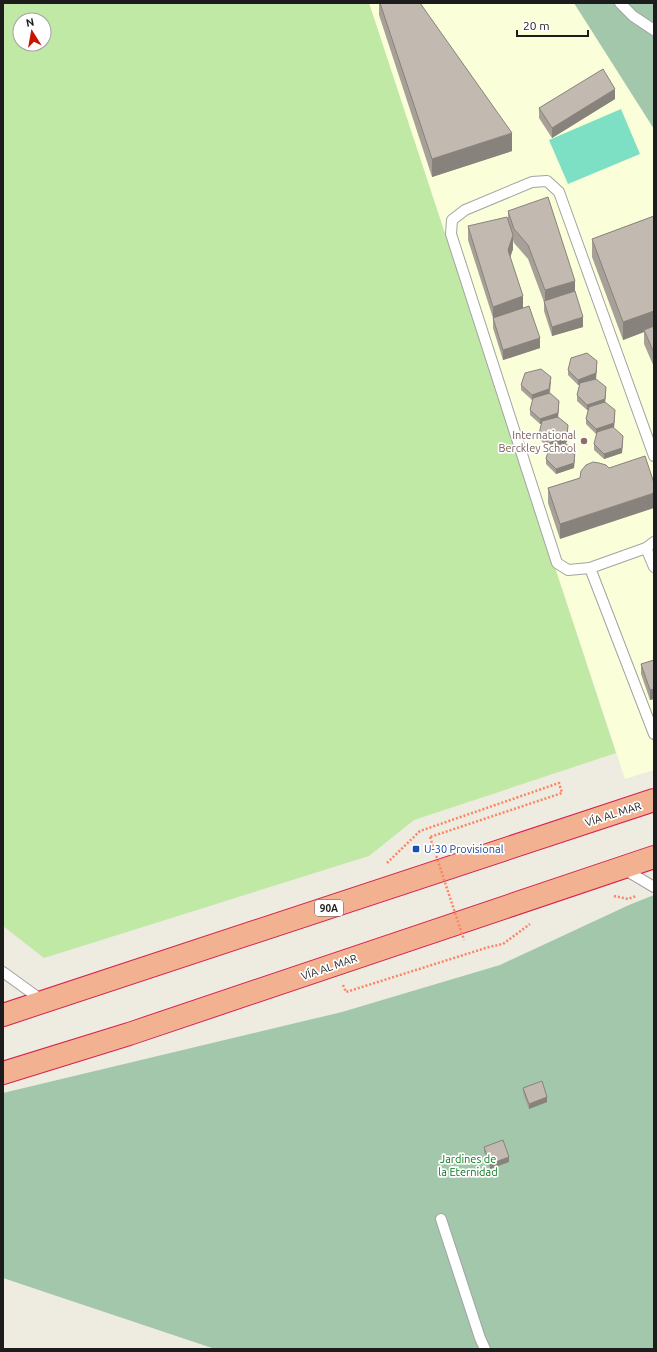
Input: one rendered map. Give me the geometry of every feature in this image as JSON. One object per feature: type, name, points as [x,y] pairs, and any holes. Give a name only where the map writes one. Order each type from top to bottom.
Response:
[{"type":"highway","name":"VÍA AL MAR","points":[[3,1015],[44,1003],[654,800]]},
{"type":"highway","name":"VÍA AL MAR","points":[[3,1073],[129,1034],[654,858]]},
{"type":"lane","points":[[620,3],[633,16],[654,30]]},
{"type":"lane","points":[[654,456],[559,192],[547,181],[532,182],[465,210],[452,220],[451,234],[557,563],[568,570],[590,568],[646,548],[654,542]]},
{"type":"lane","points":[[646,548],[654,567]]},
{"type":"lane","points":[[590,568],[653,728]]},
{"type":"lane","points":[[622,868],[654,887]]},
{"type":"lane","points":[[3,972],[44,1003]]},
{"type":"lane","points":[[441,1219],[480,1338],[485,1349]]},
{"type":"path","points":[[420,832],[559,783],[562,793],[430,837],[464,940]]},
{"type":"shaded area","name":"International Berckley School","points":[[369,3],[574,3],[654,129],[654,770],[625,779]]},
{"type":"green space","points":[[3,3],[369,3],[616,753],[414,820],[369,856],[44,958],[3,926]]},
{"type":"green space","points":[[574,3],[654,3],[654,129]]},
{"type":"green space","points":[[621,109],[640,154],[568,184],[549,140]]},
{"type":"green space","name":"Jardines de la Eternidad","points":[[654,895],[654,1349],[215,1349],[3,1278],[3,1093],[342,1012],[500,965],[629,905]]},
{"type":"building","points":[[380,3],[420,3],[512,133],[432,159]]},
{"type":"building","points":[[603,69],[615,89],[552,128],[539,108]]},
{"type":"building","points":[[548,197],[575,281],[545,290],[528,245],[514,229],[508,211]]},
{"type":"building","points":[[654,216],[654,311],[623,322],[592,239]]},
{"type":"building","points":[[507,217],[513,235],[508,250],[523,296],[493,307],[468,226]]},
{"type":"building","points":[[575,291],[583,317],[552,327],[544,301]]},
{"type":"building","points":[[529,306],[540,338],[503,350],[493,318]]},
{"type":"building","points":[[654,326],[654,353],[644,330]]},
{"type":"building","points":[[587,353],[597,361],[596,373],[578,380],[568,370],[571,358]]},
{"type":"building","points":[[541,369],[551,377],[549,389],[532,395],[521,385],[525,373]]},
{"type":"building","points":[[596,379],[606,387],[605,399],[587,405],[577,395],[580,383]]},
{"type":"building","points":[[550,393],[559,401],[558,413],[540,419],[530,410],[533,398]]},
{"type":"building","points":[[605,402],[615,410],[614,423],[596,429],[586,419],[589,407]]},
{"type":"building","points":[[558,417],[568,425],[567,437],[549,443],[539,434],[542,421]]},
{"type":"building","points":[[613,427],[623,436],[622,448],[604,454],[594,444],[597,432]]},
{"type":"building","points":[[565,443],[575,451],[574,463],[556,469],[546,459],[549,447]]},
{"type":"building","points":[[645,456],[654,483],[654,493],[560,524],[548,488],[580,478],[581,471],[586,465],[593,462],[606,465],[609,468]]},
{"type":"building","points":[[654,660],[654,689],[650,690],[641,664]]},
{"type":"building","points":[[542,1081],[547,1097],[529,1104],[523,1088]]},
{"type":"building","points":[[503,1140],[509,1157],[490,1164],[484,1147]]},
{"type":"place","name":"International Berckley School","points":[[584,441]]},
{"type":"place","name":"U-30 Provisional","points":[[416,849]]}]
